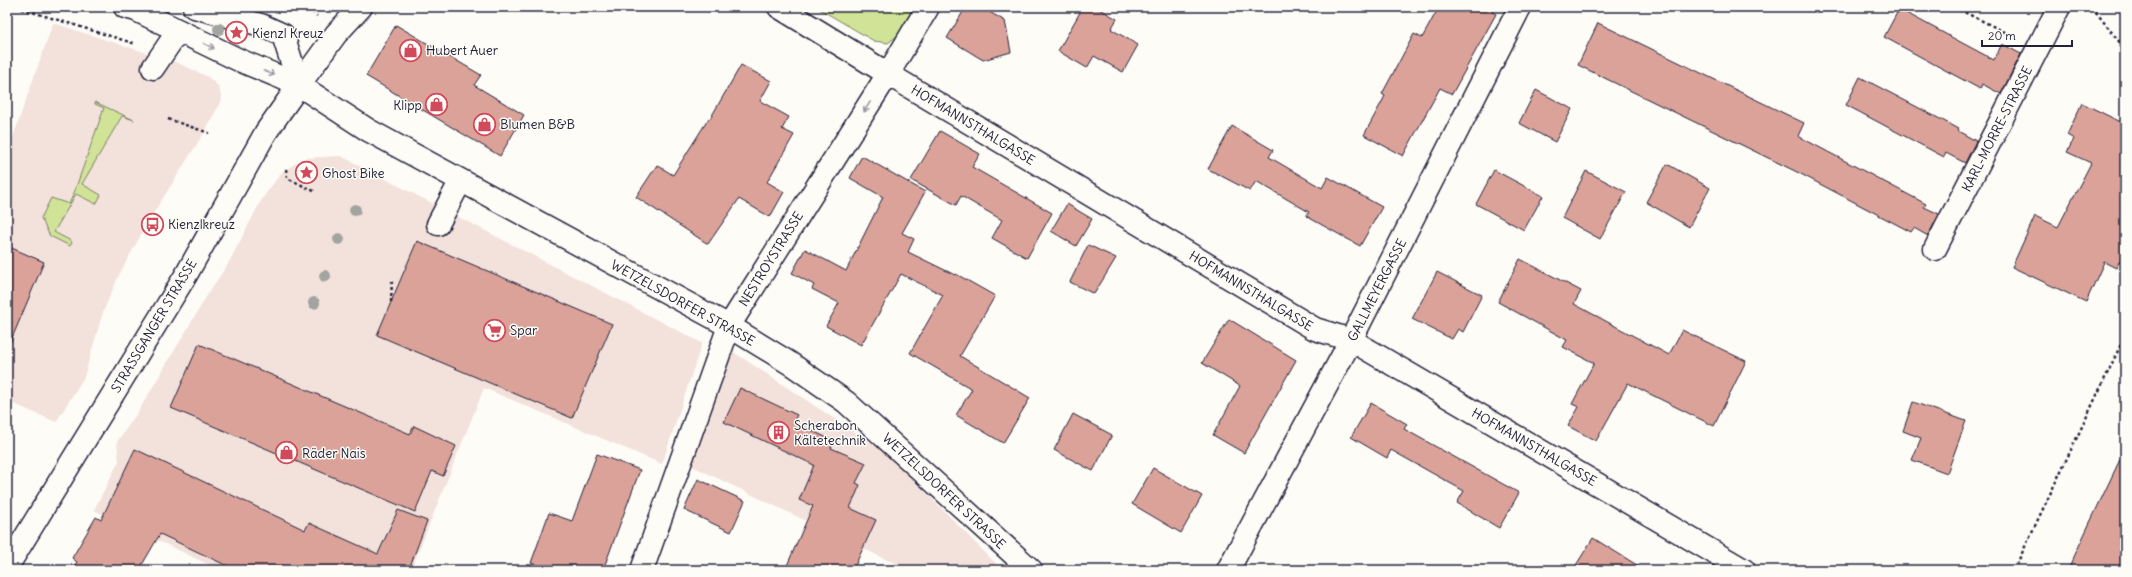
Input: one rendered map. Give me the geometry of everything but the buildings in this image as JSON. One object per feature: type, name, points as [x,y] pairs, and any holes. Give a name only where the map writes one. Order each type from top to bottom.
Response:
[{"type":"street","points":[[194,7],[261,25],[283,34],[299,85]]},
{"type":"street","name":"STRASSGANGER STRASSE","points":[[7,567],[186,275],[266,132],[336,34],[361,7]]},
{"type":"street","name":"HOFMANNSTHALGASSE","points":[[780,7],[888,74],[1315,329],[1351,340],[1744,570]]},
{"type":"street","name":"NESTROYSTRASSE","points":[[642,570],[729,326],[888,74],[928,7]]},
{"type":"street","name":"GALLMEYERGASSE","points":[[1228,570],[1351,340],[1520,7]]},
{"type":"street","name":"KARL-MORRE-STRASSE","points":[[1935,250],[2059,7]]},
{"type":"street","name":"WETZELSDORFER STRASSE","points":[[135,8],[178,31],[239,60],[299,85],[368,130],[460,182],[729,326],[819,381],[846,402],[1031,570]]},
{"type":"street","points":[[158,60],[178,31]]},
{"type":"street","points":[[438,224],[460,182]]},
{"type":"path","points":[[16,7],[158,60]]},
{"type":"path","points":[[1954,7],[2039,48]]},
{"type":"path","points":[[2092,7],[2125,49]]},
{"type":"path","points":[[168,119],[209,133]]},
{"type":"path","points":[[286,169],[287,178],[316,192]]},
{"type":"path","points":[[391,302],[392,280]]},
{"type":"path","points":[[2014,570],[2125,336]]},
{"type":"shaded area","points":[[53,23],[178,63],[208,77],[219,87],[222,100],[205,131],[148,222],[119,275],[103,312],[84,377],[56,422],[7,401],[7,154]]},
{"type":"shaded area","points":[[341,156],[702,343],[662,464],[484,388],[411,570],[220,570],[94,510],[119,461],[117,442],[138,412],[211,289],[228,264],[262,199],[282,172],[304,158]]},
{"type":"shaded area","points":[[732,351],[889,455],[1001,569],[912,570],[883,558],[690,465]]},
{"type":"green space","points":[[816,7],[914,7],[897,36],[888,43],[874,41]]},
{"type":"green space","points":[[95,102],[134,120],[122,116],[82,184],[101,195],[96,204],[76,194],[54,232],[71,241],[72,243],[70,246],[50,236],[41,218],[51,198],[69,204],[104,108],[95,104]]},
{"type":"place","name":"Kienzl Kreuz","points":[[237,33]]},
{"type":"place","name":"Hubert Auer","points":[[410,50]]},
{"type":"place","name":"Klipp","points":[[437,105]]},
{"type":"place","name":"Blumen B&B","points":[[485,124]]},
{"type":"place","name":"Ghost Bike","points":[[307,173]]},
{"type":"place","name":"Kienzlkreuz","points":[[152,224]]},
{"type":"place","name":"Spar","points":[[495,330]]},
{"type":"place","name":"Scherabon Kältetechnik","points":[[779,432]]},
{"type":"place","name":"Räder Nais","points":[[287,453]]}]
